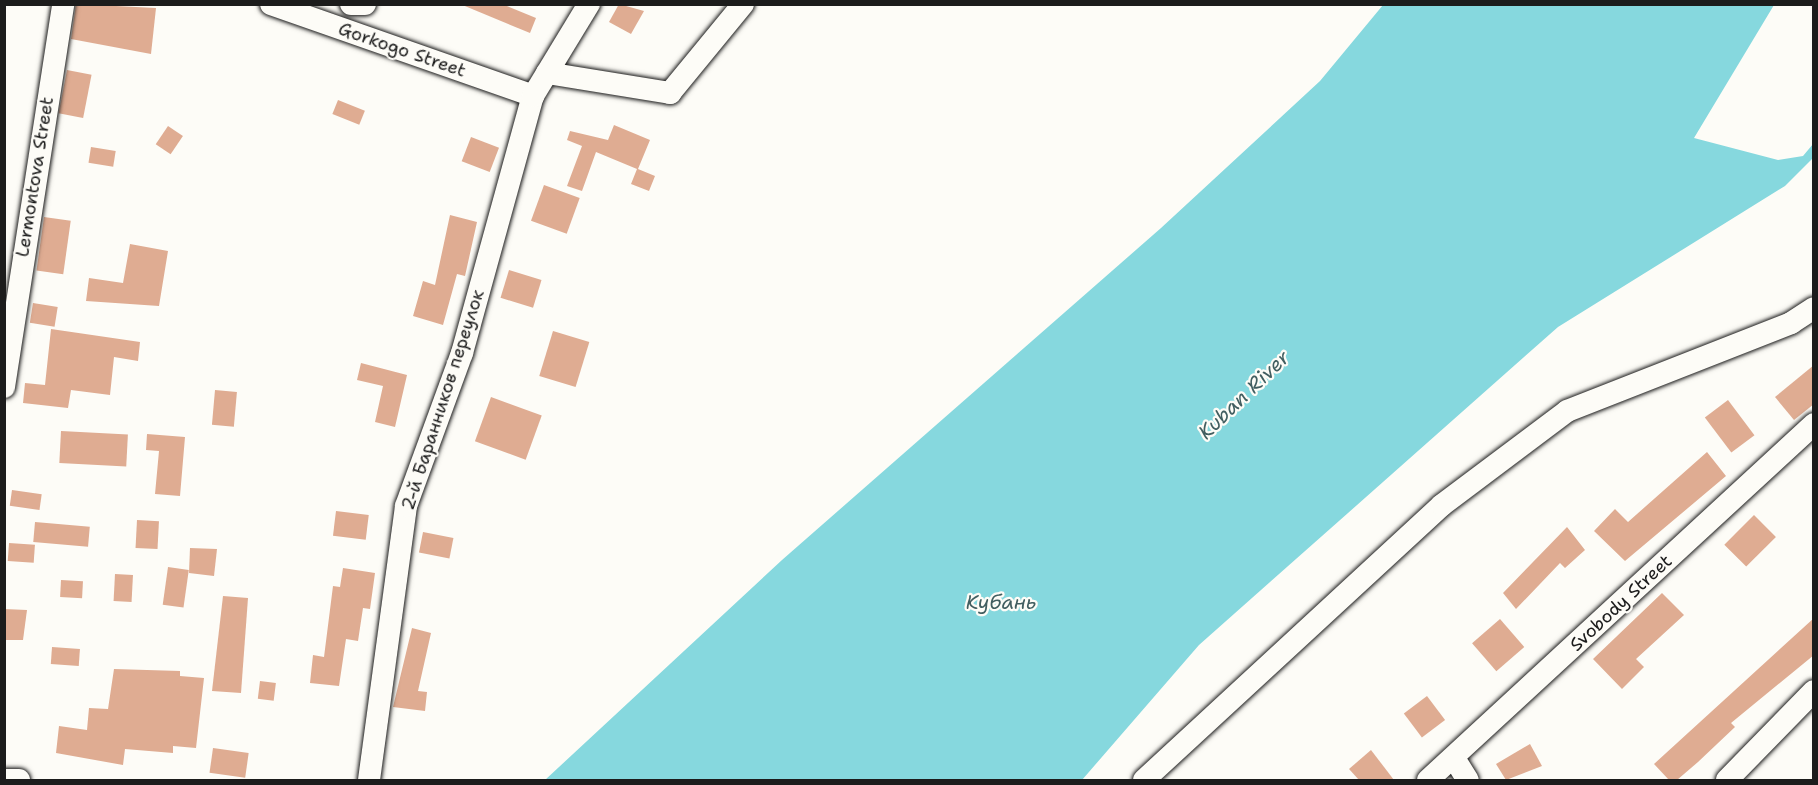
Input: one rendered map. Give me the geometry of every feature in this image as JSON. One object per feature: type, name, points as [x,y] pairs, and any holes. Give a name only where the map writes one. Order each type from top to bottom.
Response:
[{"type":"street","name":"Lermontova Street","points":[[4,387],[63,4]]},
{"type":"street","name":"Gorkogo Street","points":[[271,4],[533,96]]},
{"type":"street","name":"Gorkogo Street","points":[[351,4],[365,4]]},
{"type":"street","name":"2-й Баранников переулок","points":[[369,780],[406,506],[462,353],[533,96],[589,4]]},
{"type":"street","points":[[547,73],[670,93],[743,4]]},
{"type":"street","points":[[1144,780],[1442,505],[1567,411],[1791,323],[1814,308]]},
{"type":"street","name":"Svobody Street","points":[[1428,780],[1814,424]]},
{"type":"street","points":[[1727,780],[1814,691]]},
{"type":"street","points":[[1454,758],[1468,780]]},
{"type":"street","points":[[4,780],[19,780]]},
{"type":"water","name":"Кубань","points":[[1383,5],[1774,5],[1694,138],[1778,160],[1803,156],[1813,144],[1813,158],[1785,186],[1558,327],[1199,645],[1082,780],[545,780],[782,560],[1161,228],[1320,81]]},
{"type":"building","points":[[76,4],[156,8],[151,54],[71,39]]},
{"type":"building","points":[[460,4],[502,4],[536,18],[530,33]]},
{"type":"building","points":[[619,4],[644,11],[631,34],[609,22]]},
{"type":"building","points":[[67,70],[92,75],[83,118],[59,113]]},
{"type":"building","points":[[338,100],[365,111],[359,125],[332,114]]},
{"type":"building","points":[[614,125],[650,140],[638,169],[655,176],[649,191],[631,184],[637,169],[596,152],[582,191],[567,186],[582,146],[567,140],[570,131],[608,140]]},
{"type":"building","points":[[168,126],[183,136],[171,154],[156,144]]},
{"type":"building","points":[[471,137],[499,148],[490,172],[462,161]]},
{"type":"building","points":[[91,147],[116,151],[113,167],[88,163]]},
{"type":"building","points":[[544,185],[580,198],[567,234],[531,221]]},
{"type":"building","points":[[450,215],[477,222],[465,276],[457,274],[443,325],[413,316],[423,281],[435,285]]},
{"type":"building","points":[[44,217],[71,221],[63,274],[36,270]]},
{"type":"building","points":[[130,244],[168,251],[159,306],[86,301],[89,278],[123,283]]},
{"type":"building","points":[[509,270],[542,280],[533,308],[501,298]]},
{"type":"building","points":[[33,303],[58,307],[55,327],[30,323]]},
{"type":"building","points":[[51,329],[140,342],[138,361],[114,357],[110,395],[71,390],[68,408],[23,403],[25,383],[45,385]]},
{"type":"building","points":[[553,331],[589,342],[576,387],[539,376]]},
{"type":"building","points":[[361,363],[407,375],[395,427],[375,422],[383,386],[357,380]]},
{"type":"building","points":[[1814,365],[1814,404],[1794,420],[1775,397]]},
{"type":"building","points":[[215,390],[237,392],[234,427],[212,425]]},
{"type":"building","points":[[491,397],[542,415],[526,460],[475,441]]},
{"type":"building","points":[[1728,400],[1754,435],[1731,453],[1705,417]]},
{"type":"building","points":[[61,431],[128,435],[126,466],[59,463]]},
{"type":"building","points":[[147,434],[185,437],[180,496],[155,494],[159,451],[146,450]]},
{"type":"building","points":[[1707,452],[1726,476],[1625,561],[1594,531],[1615,509],[1628,522]]},
{"type":"building","points":[[12,490],[42,494],[39,510],[10,506]]},
{"type":"building","points":[[336,511],[369,515],[366,540],[333,536]]},
{"type":"building","points":[[1754,515],[1776,537],[1746,567],[1724,545]]},
{"type":"building","points":[[137,520],[159,521],[158,549],[136,548]]},
{"type":"building","points":[[35,522],[90,527],[88,547],[33,542]]},
{"type":"building","points":[[1567,527],[1585,550],[1565,568],[1560,563],[1516,609],[1503,593]]},
{"type":"building","points":[[423,532],[453,538],[449,559],[419,553]]},
{"type":"building","points":[[9,543],[35,545],[34,563],[8,561]]},
{"type":"building","points":[[190,548],[217,549],[214,576],[189,573]]},
{"type":"building","points":[[168,567],[189,570],[184,608],[163,605]]},
{"type":"building","points":[[343,568],[375,573],[370,609],[363,608],[358,641],[346,639],[339,686],[310,683],[313,655],[324,657],[333,586],[340,587]]},
{"type":"building","points":[[115,574],[133,575],[132,602],[114,601]]},
{"type":"building","points":[[61,580],[83,581],[82,598],[60,597]]},
{"type":"building","points":[[1662,593],[1684,615],[1636,659],[1644,667],[1622,689],[1593,659]]},
{"type":"building","points":[[223,596],[248,598],[241,693],[212,691]]},
{"type":"building","points":[[4,609],[27,610],[23,640],[4,640]]},
{"type":"building","points":[[1814,618],[1814,655],[1731,723],[1735,727],[1698,762],[1677,780],[1669,780],[1654,764]]},
{"type":"building","points":[[1500,619],[1524,647],[1496,671],[1472,643]]},
{"type":"building","points":[[412,628],[431,633],[418,691],[427,692],[425,711],[393,707]]},
{"type":"building","points":[[52,647],[80,649],[79,666],[51,664]]},
{"type":"building","points":[[114,669],[180,671],[180,676],[204,678],[196,748],[173,746],[173,753],[125,749],[123,765],[56,753],[59,726],[87,730],[89,708],[108,709]]},
{"type":"building","points":[[260,681],[276,683],[274,701],[258,699]]},
{"type":"building","points":[[1427,696],[1445,720],[1422,737],[1404,713]]},
{"type":"building","points":[[1530,744],[1542,766],[1506,780],[1496,764]]},
{"type":"building","points":[[213,748],[249,753],[245,778],[210,773]]},
{"type":"building","points":[[1371,750],[1394,780],[1359,780],[1349,769]]},
{"type":"water label","name":"Kuban River","points":[[1244,395]]}]
